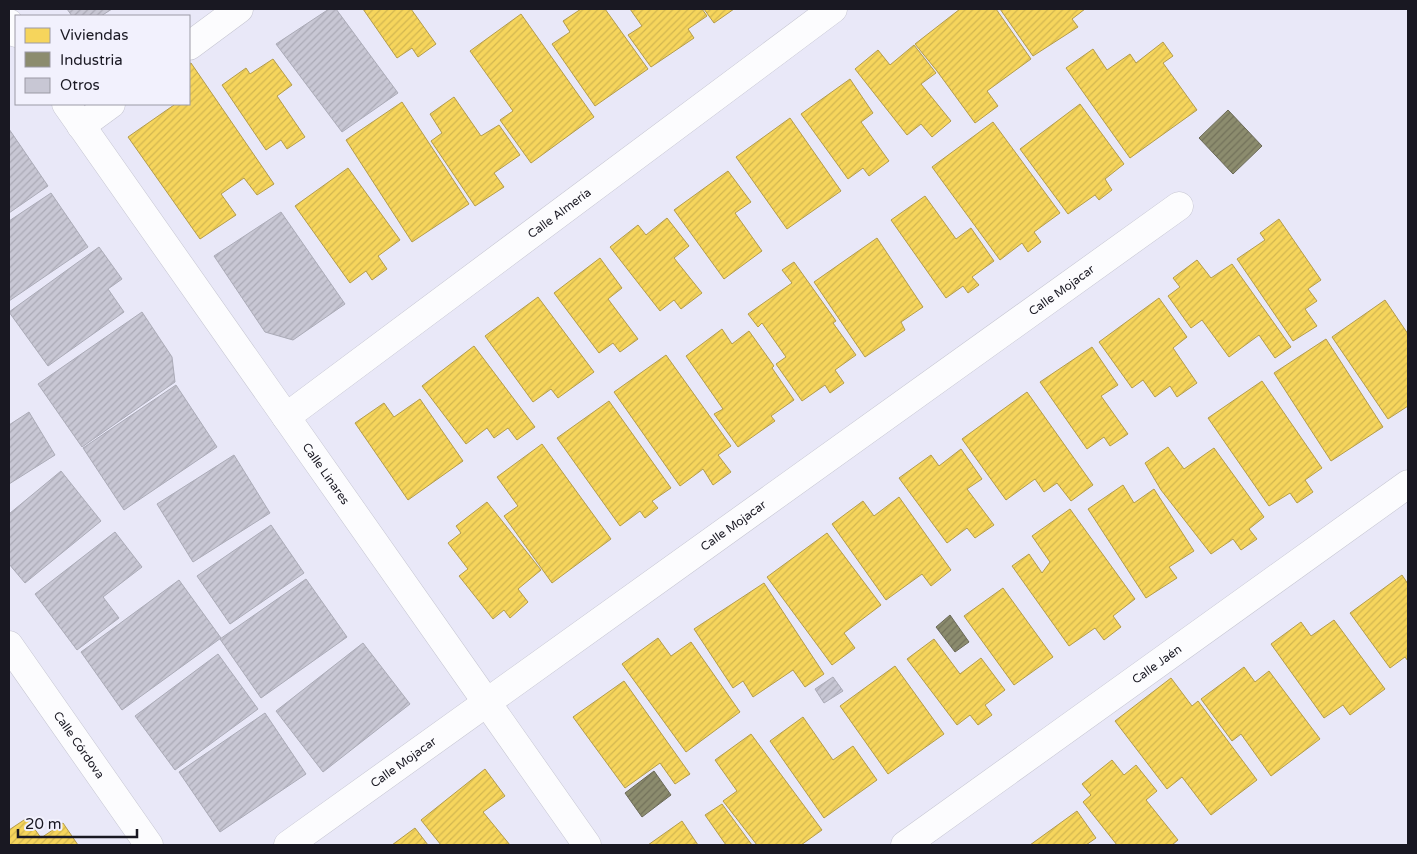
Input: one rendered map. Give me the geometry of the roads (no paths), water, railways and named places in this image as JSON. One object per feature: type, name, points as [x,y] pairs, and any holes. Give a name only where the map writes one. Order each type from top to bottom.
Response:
[{"type":"street","points":[[190,45],[239,9]]},
{"type":"street","name":"Calle Almería","points":[[286,417],[834,9]]},
{"type":"street","name":"Calle Linares","points":[[67,105],[586,845]]},
{"type":"street","points":[[81,126],[110,105]]},
{"type":"street","name":"Calle Mojacar","points":[[288,845],[1179,206]]},
{"type":"street","name":"Calle Jaén","points":[[905,845],[1408,484]]},
{"type":"street","name":"Calle Córdova","points":[[9,645],[149,845]]}]
